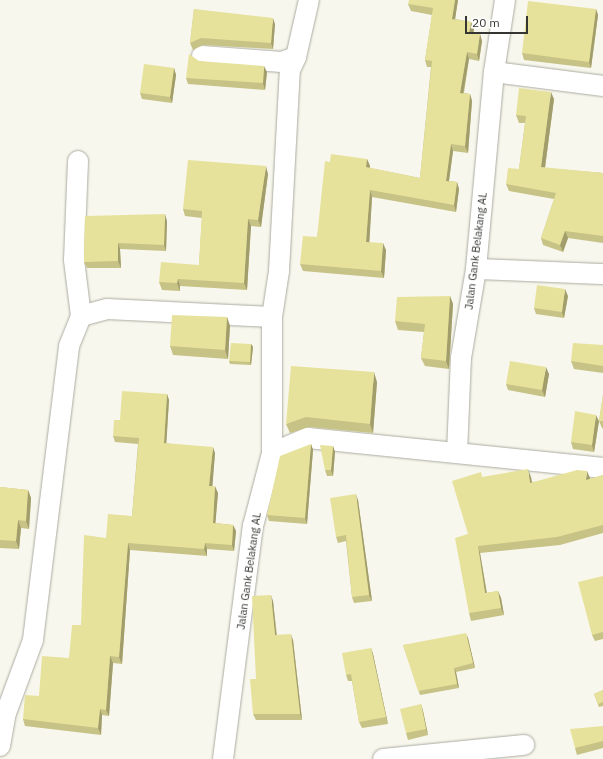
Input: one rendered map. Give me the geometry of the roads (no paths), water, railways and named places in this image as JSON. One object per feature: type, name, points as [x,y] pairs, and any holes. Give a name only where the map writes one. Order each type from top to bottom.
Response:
[{"type":"street","name":"Jalan Gank Belakang AL","points":[[223,759],[254,526],[272,453],[272,317],[279,271],[290,70],[296,57],[309,0]]},
{"type":"street","name":"Jalan Gank Belakang AL","points":[[457,454],[461,358],[476,269],[494,72],[505,0]]},
{"type":"street","points":[[202,56],[282,62],[296,57]]},
{"type":"street","points":[[494,72],[603,86]]},
{"type":"street","points":[[0,746],[6,713],[33,640],[69,346],[81,316],[74,260],[78,161]]},
{"type":"street","points":[[476,269],[603,274]]},
{"type":"street","points":[[81,316],[107,309],[272,317]]},
{"type":"street","points":[[272,453],[308,438],[603,468]]},
{"type":"street","points":[[383,759],[524,745]]}]
